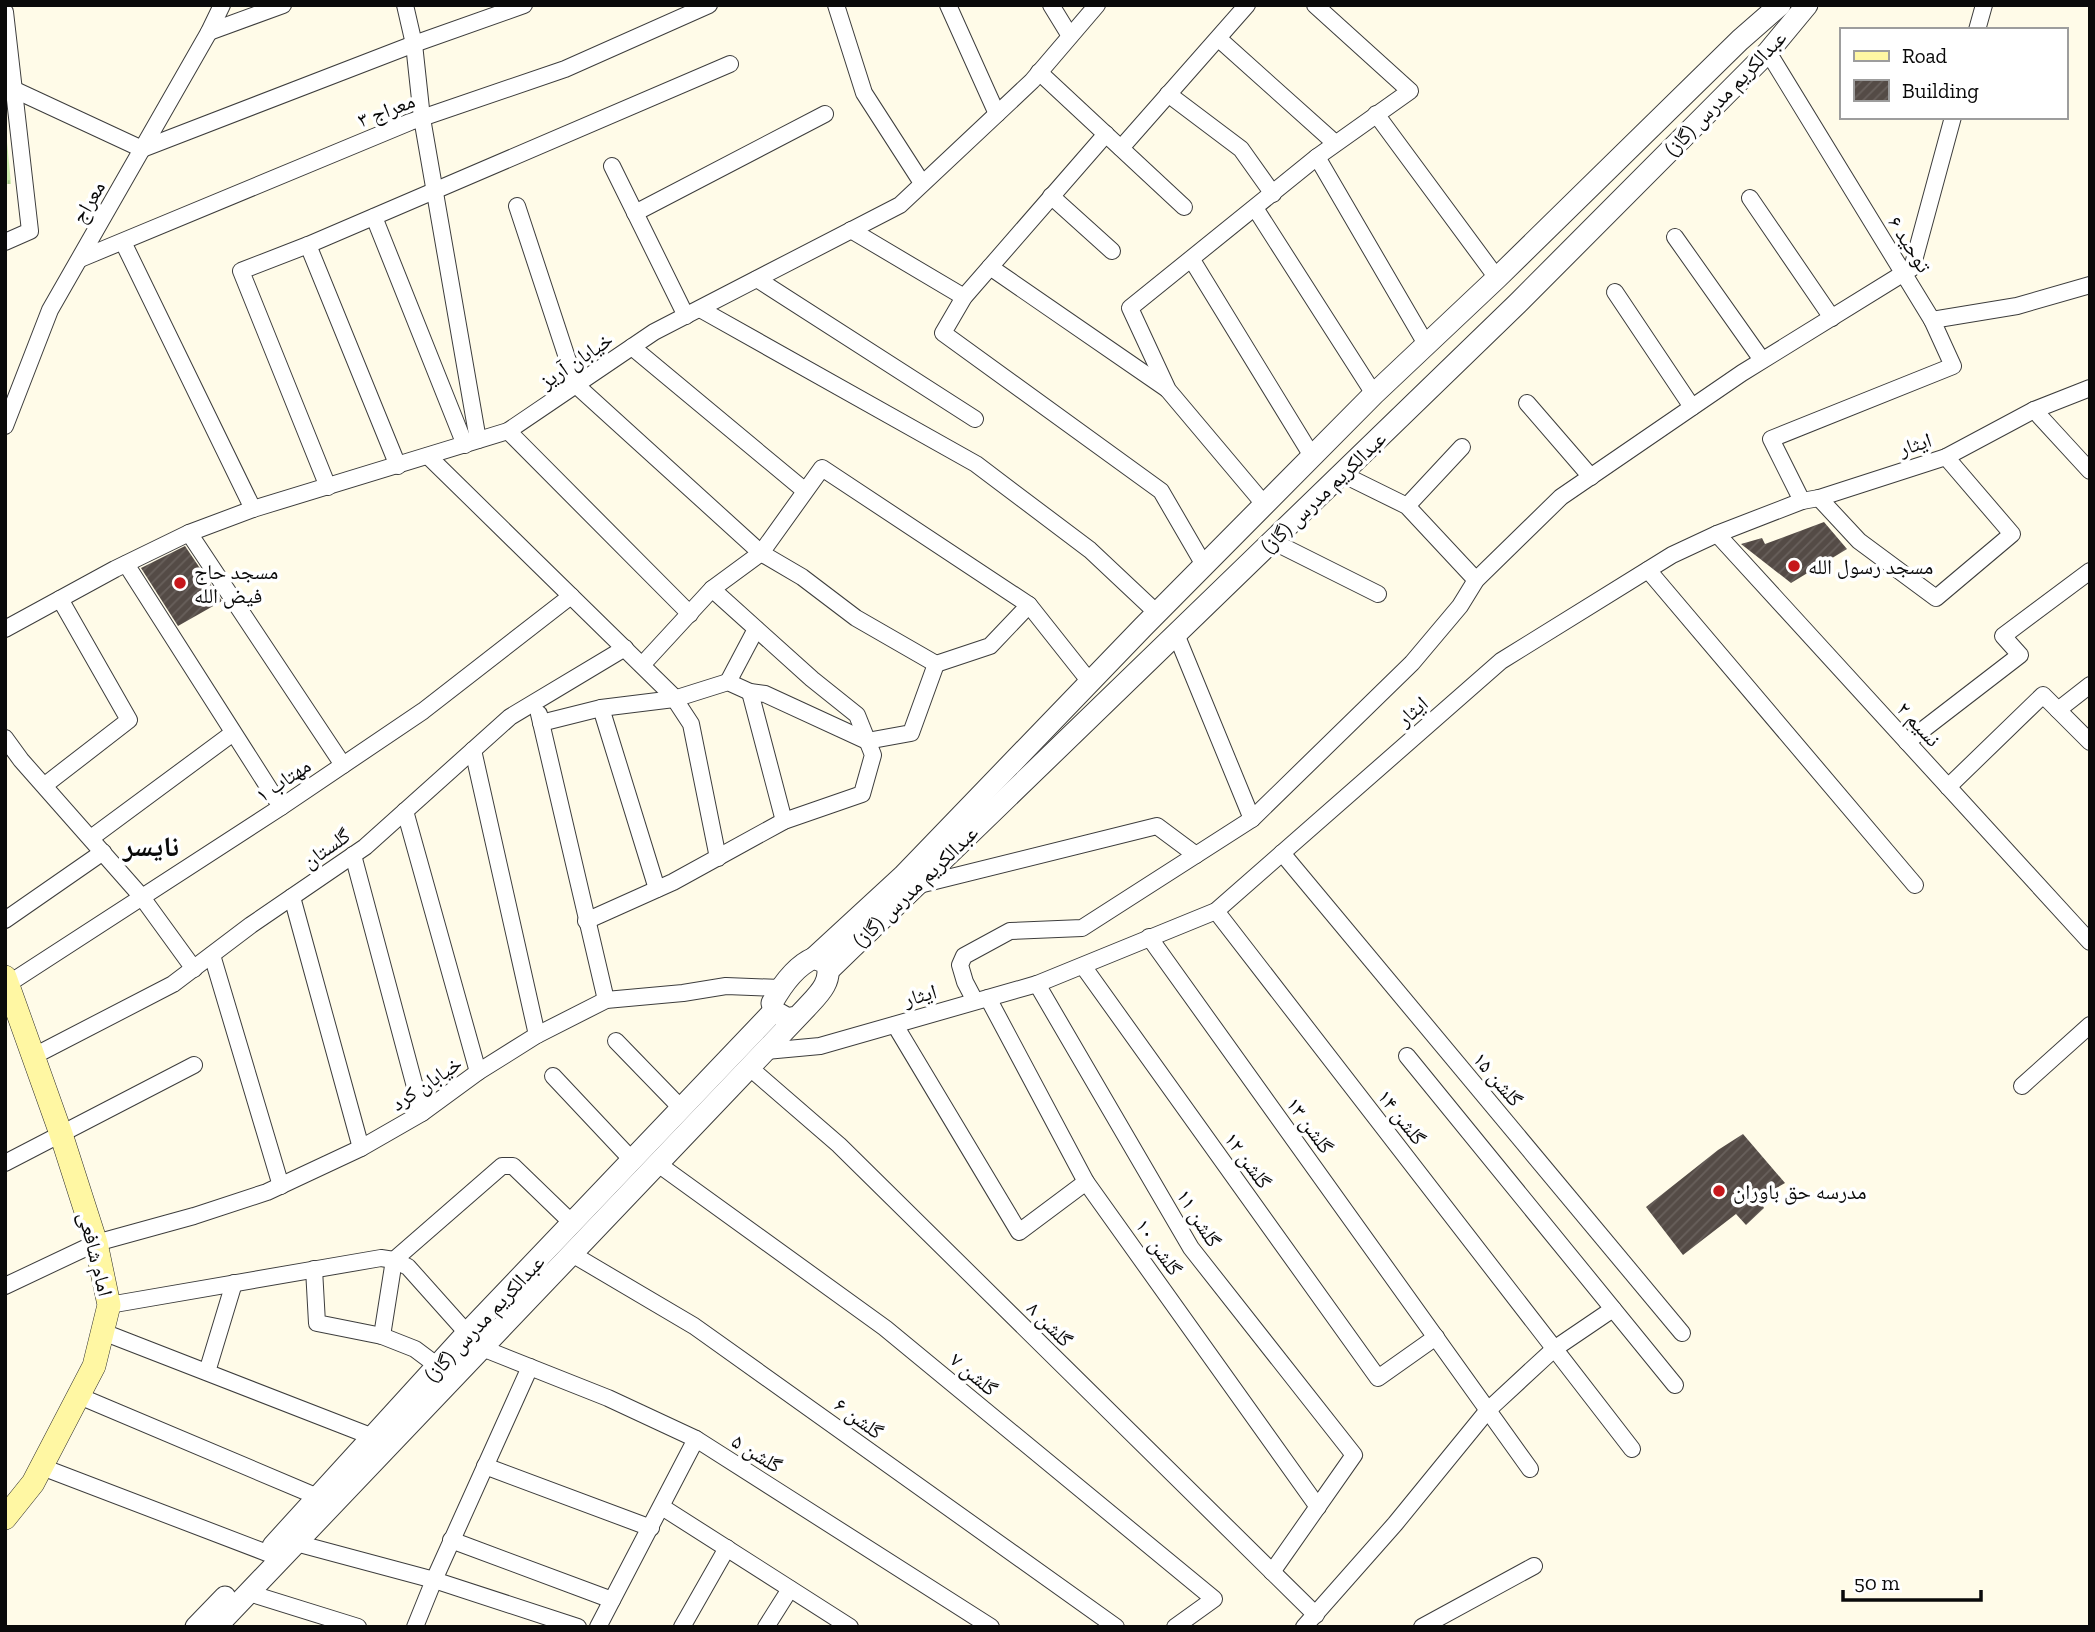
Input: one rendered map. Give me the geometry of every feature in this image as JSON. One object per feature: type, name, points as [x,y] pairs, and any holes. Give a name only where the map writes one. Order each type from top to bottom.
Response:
[{"type":"main road","name":"امام شافعی","points":[[5,1518],[33,1483],[94,1366],[109,1305],[96,1243],[61,1134],[6,981]]},
{"type":"street","name":"معراج","points":[[5,426],[50,310],[222,5]]},
{"type":"street","points":[[209,32],[283,5]]},
{"type":"street","points":[[405,5],[414,44],[422,118],[471,443]]},
{"type":"street","points":[[15,90],[142,149],[414,44],[524,5]]},
{"type":"street","name":"معراج ۳","points":[[80,259],[422,118],[565,69],[709,5]]},
{"type":"street","points":[[836,5],[863,93],[922,183]]},
{"type":"street","points":[[948,5],[997,114]]},
{"type":"street","points":[[1051,5],[1070,37]]},
{"type":"street","name":"خیابان آریز","points":[[5,629],[125,564],[189,533],[253,509],[508,431],[654,332],[900,205],[1039,72],[1097,5]]},
{"type":"street","points":[[1121,148],[1247,5]]},
{"type":"street","points":[[1168,390],[1130,308],[1335,143],[1410,91],[1315,5]]},
{"type":"street","name":"عبدالکریم مدرس (گاز)","points":[[216,1627],[249,1593],[318,1497],[373,1437],[439,1367],[475,1340],[572,1254],[750,1068],[822,989],[821,964],[1090,682],[1374,394],[1497,278],[1740,40],[1780,5]]},
{"type":"street","name":"عبدالکریم مدرس (گاز)","points":[[821,964],[915,887],[1518,303],[1768,52],[1807,5]]},
{"type":"street","points":[[1978,28],[1984,5]]},
{"type":"street","points":[[5,12],[30,231],[5,243]]},
{"type":"street","points":[[1219,39],[1335,143]]},
{"type":"street","name":"توحید ۶","points":[[1768,52],[1932,320],[1953,366],[1771,439],[1802,501]]},
{"type":"street","points":[[328,487],[242,271],[730,64]]},
{"type":"street","points":[[1039,72],[1184,207]]},
{"type":"street","points":[[1168,94],[1241,149],[1273,194]]},
{"type":"street","points":[[635,213],[825,114]]},
{"type":"street","points":[[1376,114],[1497,278]]},
{"type":"street","points":[[1903,273],[1912,268],[1952,119]]},
{"type":"street","points":[[1106,134],[964,297],[943,333],[1160,491],[1204,565]]},
{"type":"street","points":[[1317,157],[1426,344]]},
{"type":"street","points":[[612,166],[635,213],[693,312],[976,464],[1090,550],[1157,613],[1176,634],[1252,819]]},
{"type":"street","points":[[1051,197],[1112,251]]},
{"type":"street","points":[[1750,198],[1832,317]]},
{"type":"street","points":[[517,206],[576,385],[761,553],[802,577],[856,618],[936,664],[990,646],[1029,605]]},
{"type":"street","points":[[1255,208],[1374,394]]},
{"type":"street","points":[[374,217],[471,443]]},
{"type":"street","points":[[851,230],[964,297]]},
{"type":"street","points":[[1675,237],[1762,360]]},
{"type":"street","points":[[123,242],[253,509]]},
{"type":"street","points":[[308,245],[398,466]]},
{"type":"street","points":[[1192,260],[1312,456]]},
{"type":"street","points":[[990,267],[1168,390],[1265,504]]},
{"type":"street","name":"گلشن ۱۰","points":[[1318,1507],[1086,1182],[982,999],[965,982],[960,965],[964,956],[1010,931],[1082,928],[1252,819],[1412,663],[1460,606],[1476,580],[1561,496],[1762,360],[1903,273]]},
{"type":"street","points":[[757,279],[975,419]]},
{"type":"street","points":[[1932,320],[2017,306],[2090,285]]},
{"type":"street","points":[[1615,292],[1692,407]]},
{"type":"street","points":[[632,347],[804,490]]},
{"type":"street","name":"ایثار","points":[[766,1051],[820,1046],[1037,984],[1216,911],[1501,662],[1672,555],[1717,534],[1802,501],[1819,498],[1945,457],[2034,410],[2090,388]]},
{"type":"street","points":[[1527,403],[1591,477]]},
{"type":"street","points":[[2034,410],[2087,464]]},
{"type":"street","points":[[508,431],[690,614]]},
{"type":"street","points":[[1407,506],[1462,447]]},
{"type":"street","points":[[428,456],[674,699],[691,724],[718,858]]},
{"type":"street","points":[[1819,498],[1858,541],[1936,598],[2012,534],[1945,457]]},
{"type":"street","points":[[642,665],[712,589],[761,553],[821,468],[1029,605],[1090,682]]},
{"type":"street","points":[[1342,474],[1407,506],[1476,580]]},
{"type":"street","points":[[189,533],[343,765]]},
{"type":"street","name":"نسیم ۲","points":[[1717,534],[2090,942]]},
{"type":"street","points":[[1272,541],[1378,594]]},
{"type":"street","points":[[125,564],[281,807]]},
{"type":"street","points":[[1648,570],[1915,885]]},
{"type":"street","points":[[1907,742],[2020,655],[2003,636],[2090,571]]},
{"type":"street","points":[[586,921],[657,889],[784,821],[862,794],[873,755],[857,715],[811,679],[712,589]]},
{"type":"street","name":"مهتاب ۱","points":[[6,981],[281,807],[423,711],[572,596]]},
{"type":"street","points":[[45,785],[129,720],[61,599]]},
{"type":"street","points":[[728,682],[756,629]]},
{"type":"street","name":"گلستان","points":[[32,1057],[173,984],[353,855],[510,718],[625,648]]},
{"type":"street","points":[[541,723],[601,708],[674,699],[728,682],[750,692],[765,694],[867,741],[911,733],[936,664]]},
{"type":"street","points":[[2058,710],[2090,685]]},
{"type":"street","points":[[750,692],[784,821]]},
{"type":"street","points":[[1948,787],[2043,695],[2090,742]]},
{"type":"street","points":[[536,702],[606,1000]]},
{"type":"street","points":[[601,708],[657,889]]},
{"type":"street","points":[[91,838],[233,733]]},
{"type":"street","points":[[5,738],[21,760],[141,896],[194,969]]},
{"type":"street","points":[[473,751],[537,1035]]},
{"type":"street","points":[[405,811],[478,1072]]},
{"type":"street","points":[[915,887],[1157,825],[1196,855]]},
{"type":"street","points":[[5,920],[103,852]]},
{"type":"street","name":"گلشن ۱۵","points":[[1282,853],[1682,1333]]},
{"type":"street","points":[[353,855],[422,1114]]},
{"type":"street","points":[[292,897],[361,1149]]},
{"type":"street","name":"گلشن ۱۴","points":[[1216,911],[1632,1450]]},
{"type":"street","name":"گلشن ۱۳","points":[[1149,937],[1530,1469]]},
{"type":"street","points":[[212,955],[281,1186]]},
{"type":"street","points":[[796,1017],[788,1019],[774,1011],[772,1003],[799,967],[821,964]]},
{"type":"street","name":"گلشن ۱۲","points":[[1083,965],[1378,1378],[1436,1337]]},
{"type":"street","name":"گلشن ۱۱","points":[[1037,984],[1191,1248],[1354,1455],[1318,1507]]},
{"type":"street","name":"خیابان کرد","points":[[5,1286],[96,1243],[194,1216],[281,1186],[361,1149],[422,1114],[478,1072],[537,1035],[606,1000],[726,986],[781,988]]},
{"type":"street","name":"عبدالکریم مدرس (گاز)","points":[[196,1627],[273,1557],[296,1543],[475,1340],[572,1223],[774,1011]]},
{"type":"street","points":[[895,1025],[1020,1232],[1086,1182]]},
{"type":"street","points":[[2022,1086],[2090,1025]]},
{"type":"street","points":[[615,1041],[681,1108]]},
{"type":"street","points":[[1408,1056],[1675,1385]]},
{"type":"street","points":[[5,1163],[194,1065]]},
{"type":"street","name":"گلشن ۸","points":[[750,1068],[839,1145],[1272,1572],[1310,1621]]},
{"type":"street","points":[[553,1076],[632,1160]]},
{"type":"street","name":"گلشن ۷","points":[[658,1164],[885,1328],[1214,1599],[1175,1627]]},
{"type":"street","points":[[382,1336],[394,1260],[502,1167],[513,1167],[572,1223]]},
{"type":"street","name":"گلشن ۶","points":[[572,1254],[694,1326],[1116,1627]]},
{"type":"street","points":[[109,1305],[381,1258],[394,1260],[408,1267],[475,1340]]},
{"type":"street","points":[[314,1269],[317,1323],[382,1336],[415,1349],[439,1367]]},
{"type":"street","points":[[207,1372],[234,1283]]},
{"type":"street","points":[[1310,1621],[1395,1524],[1488,1410],[1554,1349],[1613,1309]]},
{"type":"street","points":[[103,1332],[373,1437]]},
{"type":"street","name":"گلشن ۵","points":[[475,1340],[530,1367],[608,1398],[696,1439],[991,1627]]},
{"type":"street","points":[[415,1627],[530,1367]]},
{"type":"street","points":[[79,1396],[318,1497]]},
{"type":"street","points":[[598,1627],[696,1439]]},
{"type":"street","points":[[485,1466],[651,1528]]},
{"type":"street","points":[[42,1467],[273,1557]]},
{"type":"street","points":[[662,1507],[850,1627]]},
{"type":"street","points":[[1272,1572],[1318,1507]]},
{"type":"street","points":[[451,1541],[612,1600]]},
{"type":"street","points":[[296,1543],[434,1580],[578,1627]]},
{"type":"street","points":[[682,1627],[727,1548]]},
{"type":"street","points":[[1422,1627],[1534,1566]]},
{"type":"street","points":[[766,1627],[790,1589]]},
{"type":"street","points":[[249,1593],[358,1627]]},
{"type":"green space","points":[[5,121],[11,184],[5,184]]},
{"type":"building","name":"مسجد رسول الله","points":[[1824,522],[1847,549],[1791,583],[1741,544],[1762,538],[1765,544]]},
{"type":"building","name":"مسجد حاج فیض الله","points":[[185,546],[222,601],[178,626],[141,568]]},
{"type":"building","name":"مدرسه حق باوران","points":[[1743,1134],[1785,1183],[1759,1198],[1764,1208],[1746,1225],[1736,1214],[1683,1255],[1646,1207],[1718,1150]]},
{"type":"place","name":"مسجد رسول الله","points":[[1794,566]]},
{"type":"place","name":"مسجد حاج فیض الله","points":[[180,583]]},
{"type":"place","name":"مدرسه حق باوران","points":[[1719,1191]]},
{"type":"district","name":"نایسر","points":[[151,846]]}]
